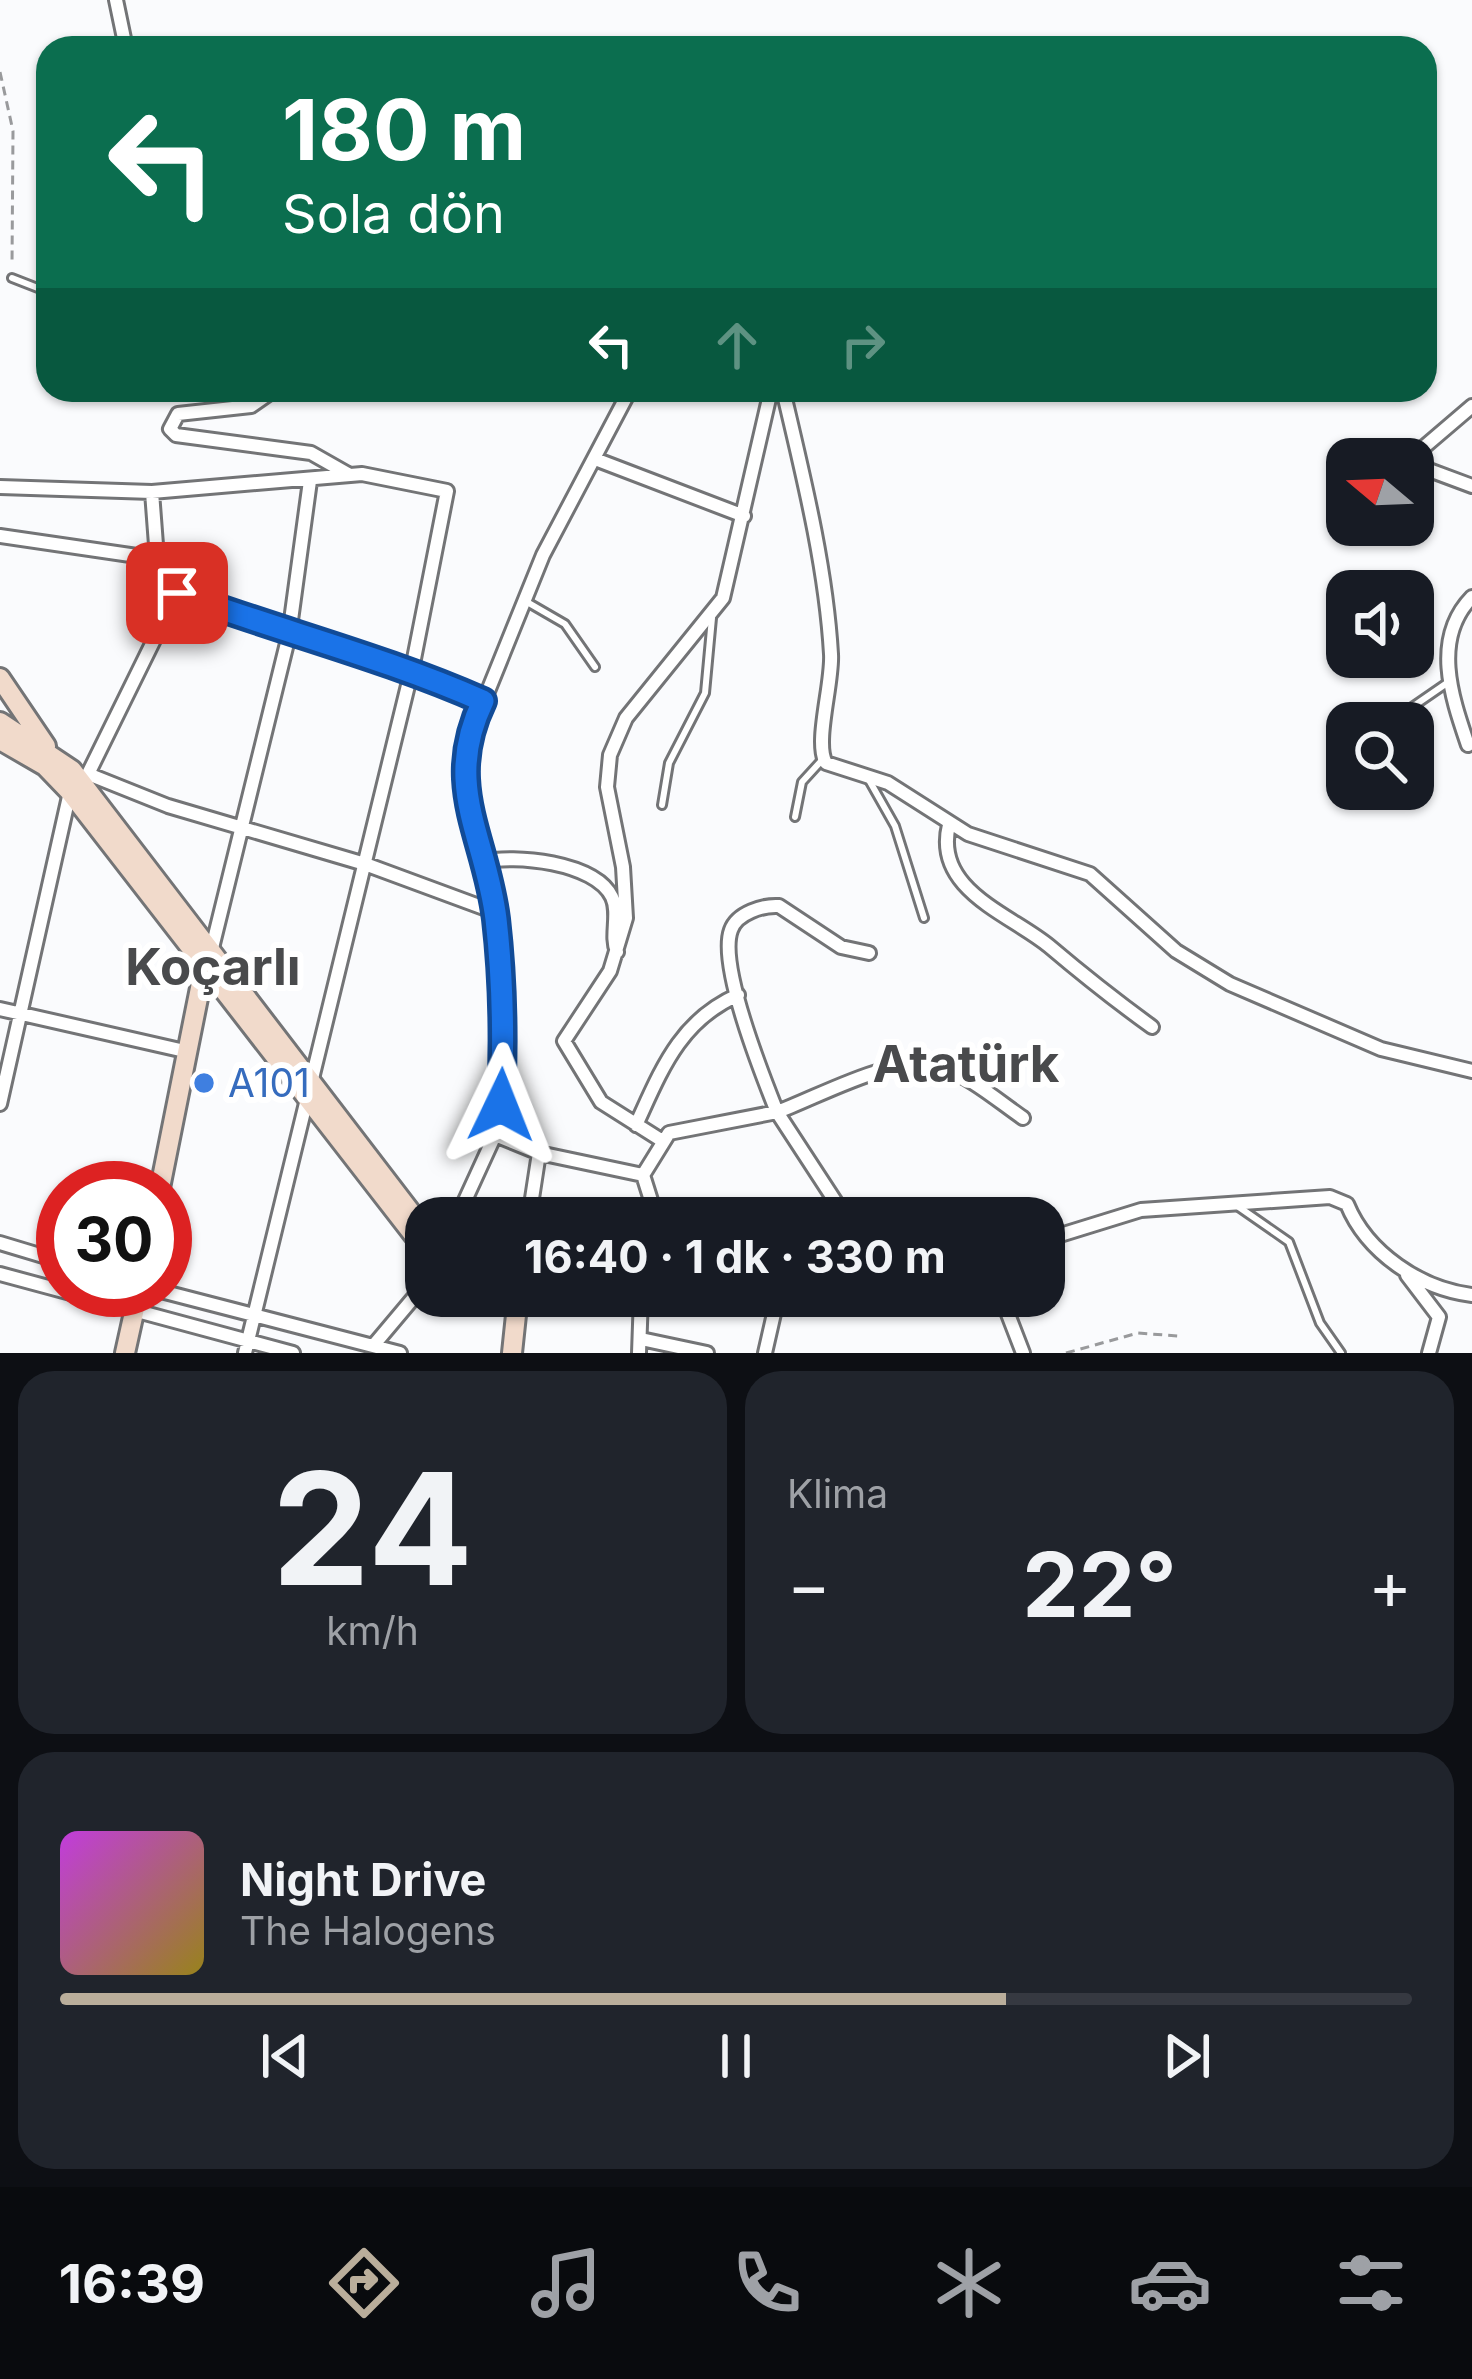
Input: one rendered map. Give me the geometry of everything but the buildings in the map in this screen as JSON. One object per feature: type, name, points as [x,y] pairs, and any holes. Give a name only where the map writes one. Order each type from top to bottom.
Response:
[{"type":"main road","points":[[0,678],[47,758]]},
{"type":"main road","points":[[0,722],[80,782],[307,1100],[405,1225]]},
{"type":"main road","points":[[0,740],[47,758]]},
{"type":"main road","points":[[166,1161],[213,967]]},
{"type":"main road","points":[[213,967],[309,1078],[405,1204]]},
{"type":"main road","points":[[125,1353],[133,1317]]},
{"type":"main road","points":[[512,1353],[516,1317]]},
{"type":"street","points":[[116,0],[124,36]]},
{"type":"street","points":[[246,1347],[412,669],[447,491],[348,474],[311,453],[176,435],[170,429],[178,414],[257,402]]},
{"type":"street","points":[[467,1197],[495,1135],[503,1064],[495,912],[464,768],[483,701],[524,601],[623,402]]},
{"type":"street","points":[[661,1140],[602,1102],[564,1041],[618,953],[626,919],[607,787],[610,755],[626,718],[659,674],[712,618],[727,586],[768,402]]},
{"type":"street","points":[[785,402],[829,636],[823,759],[904,791],[949,825],[1090,874],[1176,951],[1230,984],[1381,1049],[1472,1071]]},
{"type":"street","points":[[1434,441],[1472,406]]},
{"type":"street","points":[[595,459],[744,516]]},
{"type":"street","points":[[1434,471],[1472,486]]},
{"type":"street","points":[[0,487],[152,492],[348,474]]},
{"type":"street","points":[[213,967],[289,635],[310,481]]},
{"type":"street","points":[[152,492],[157,558]]},
{"type":"street","points":[[0,536],[178,562],[177,593],[80,782],[0,1104]]},
{"type":"street","points":[[177,593],[289,635],[412,669],[483,701]]},
{"type":"street","points":[[1468,745],[1447,683],[1452,629],[1472,597]]},
{"type":"street","points":[[80,782],[365,864],[495,912]]},
{"type":"street","points":[[949,825],[950,862],[981,902],[1046,944],[1152,1027]]},
{"type":"street","points":[[482,862],[535,857],[604,886],[615,906],[618,953]]},
{"type":"street","points":[[833,1197],[778,1112],[751,1047],[738,995],[730,930],[741,917],[766,905],[795,911],[832,942],[869,953]]},
{"type":"street","points":[[636,1125],[679,1039],[710,1009],[738,995]]},
{"type":"street","points":[[0,1009],[189,1052]]},
{"type":"street","points":[[648,1197],[643,1175],[661,1140],[680,1129],[778,1112],[890,1067],[915,1063],[946,1068],[1023,1118]]},
{"type":"street","points":[[495,1135],[539,1154],[643,1175]]},
{"type":"street","points":[[532,1197],[539,1154]]},
{"type":"street","points":[[1065,1234],[1141,1210],[1337,1198],[1408,1274],[1439,1317],[1429,1353]]},
{"type":"street","points":[[0,1243],[36,1254]]},
{"type":"street","points":[[0,1274],[36,1281]]},
{"type":"street","points":[[1408,1274],[1472,1295]]},
{"type":"street","points":[[192,1299],[400,1353]]},
{"type":"street","points":[[373,1346],[405,1308]]},
{"type":"street","points":[[178,1317],[246,1347],[293,1353]]},
{"type":"street","points":[[765,1353],[773,1317]]},
{"type":"street","points":[[1009,1317],[1023,1353]]},
{"type":"street","points":[[640,1346],[707,1353]]},
{"type":"lane","points":[[11,278],[36,287]]},
{"type":"lane","points":[[524,601],[565,624],[595,668]]},
{"type":"lane","points":[[662,805],[669,763],[705,693],[712,618]]},
{"type":"lane","points":[[1419,702],[1447,683]]},
{"type":"lane","points":[[1456,708],[1472,703]]},
{"type":"lane","points":[[795,817],[802,782],[823,759]]},
{"type":"lane","points":[[869,776],[871,790],[895,826],[924,918]]},
{"type":"lane","points":[[1232,1203],[1289,1242],[1319,1323],[1341,1353]]},
{"type":"path","points":[[0,72],[14,131],[11,278]]},
{"type":"path","points":[[1066,1353],[1138,1333],[1178,1336]]},
{"type":"place","name":"A101","points":[[204,1083]]},
{"type":"district","name":"Koçarlı","points":[[213,967]]},
{"type":"district","name":"Atatürk","points":[[966,1064]]},
{"type":"route","points":[[177,593],[289,635],[412,669],[483,701],[467,743],[464,789],[495,912],[501,1105]]}]
